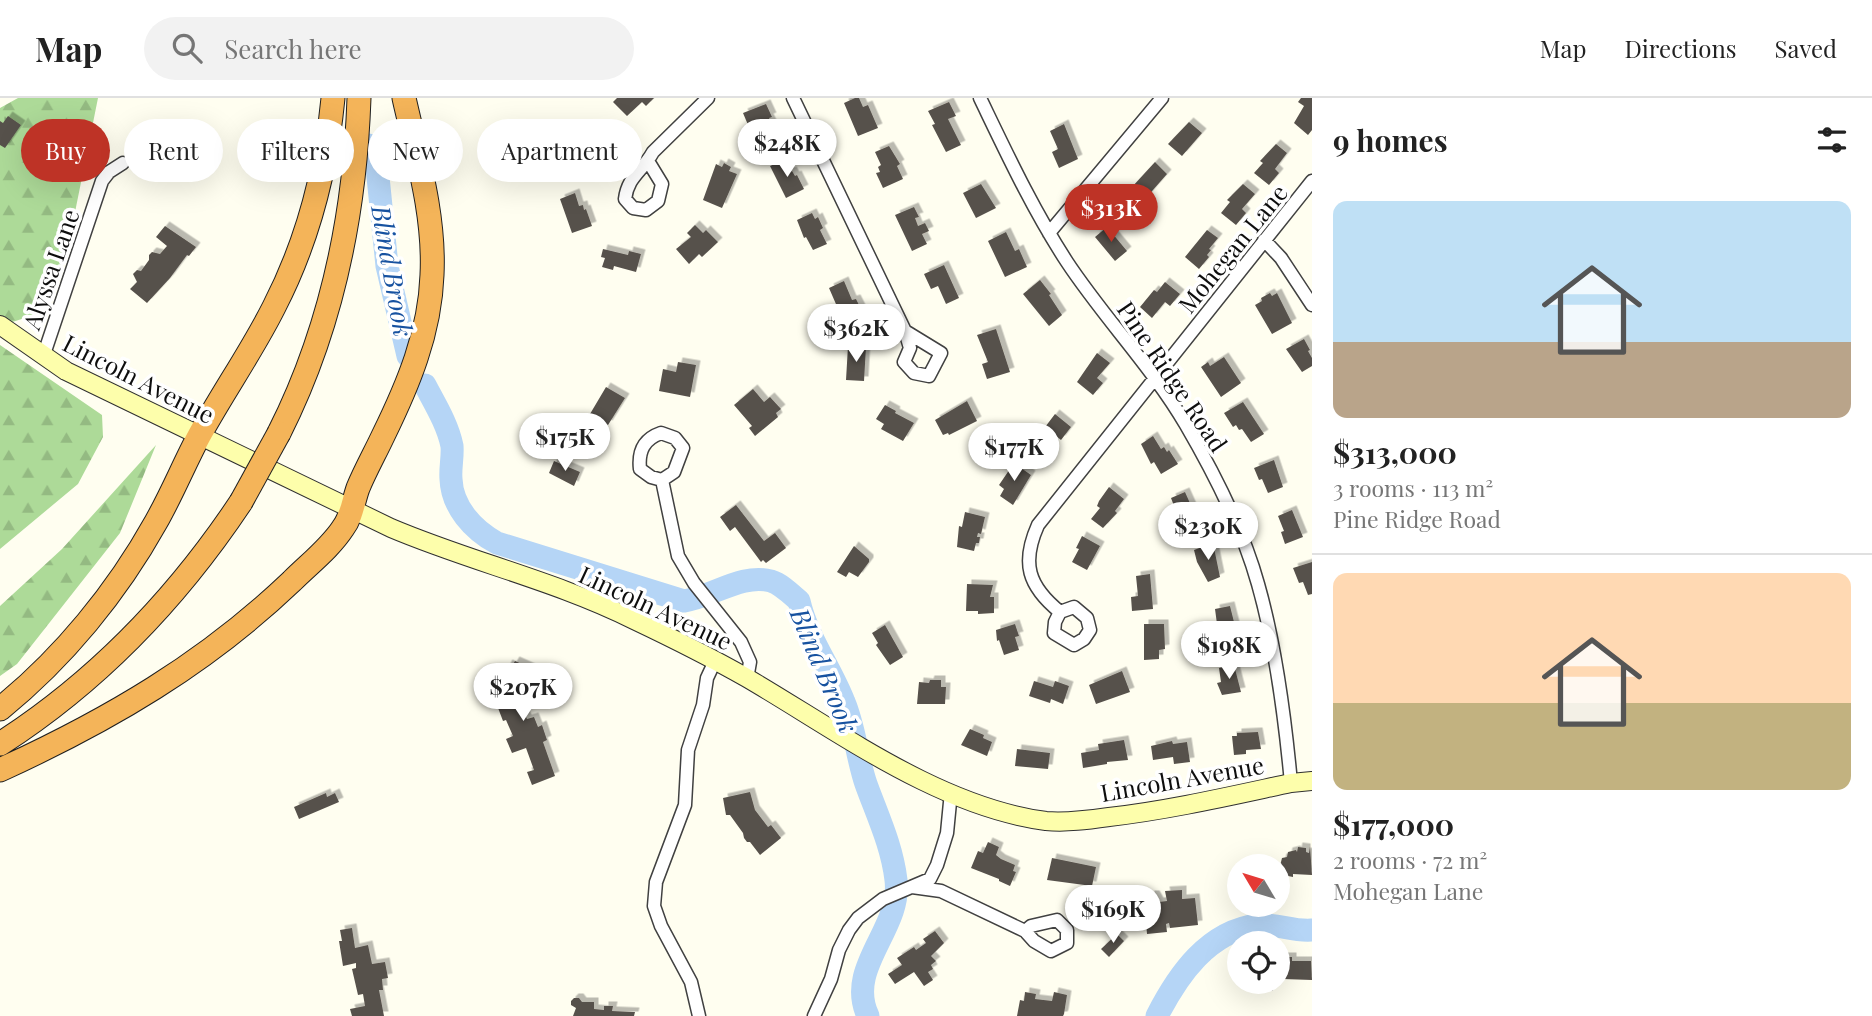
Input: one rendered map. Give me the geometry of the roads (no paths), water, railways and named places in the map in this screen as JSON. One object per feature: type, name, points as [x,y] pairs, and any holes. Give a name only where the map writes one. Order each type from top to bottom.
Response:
[{"type":"highway","points":[[0,709],[62,649],[119,580],[163,510],[199,436],[270,315],[298,254],[320,184],[333,98]]},
{"type":"highway","points":[[272,430],[318,282],[331,218],[343,98]]},
{"type":"highway","points":[[0,744],[77,688],[143,627],[201,560],[308,366],[339,259],[351,192],[359,98]]},
{"type":"highway","points":[[0,770],[109,717],[202,657],[250,619],[339,534],[397,408],[414,367],[427,323],[433,273],[431,228],[404,98]]},
{"type":"highway","points":[[0,725],[67,676],[125,623],[234,498]]},
{"type":"street","points":[[648,161],[653,152],[708,98]]},
{"type":"street","points":[[793,98],[905,331]]},
{"type":"street","name":"Pine Ridge Road","points":[[980,98],[1024,191],[1049,233],[1185,423],[1213,474],[1258,582],[1268,624],[1291,783]]},
{"type":"street","points":[[1049,233],[1163,98]]},
{"type":"street","name":"Alyssa Lane","points":[[43,357],[102,181],[109,172],[123,163]]},
{"type":"street","name":"Mohegan Lane","points":[[1060,612],[1048,602],[1033,581],[1027,559],[1038,525],[1312,181]]},
{"type":"street","points":[[1264,240],[1281,258],[1312,305]]},
{"type":"street","name":"Lincoln Avenue","points":[[0,325],[43,357],[101,389],[352,509],[437,548],[538,580],[631,618],[747,679],[830,731],[980,805],[1049,821],[1082,820],[1149,813],[1312,780]]},
{"type":"street","points":[[662,480],[678,556],[694,583],[741,642],[750,662],[747,679]]},
{"type":"street","points":[[699,1016],[691,982],[661,926],[654,906],[656,882],[685,805],[688,750],[703,705],[707,678],[715,661]]},
{"type":"street","points":[[814,1016],[831,979],[839,950],[858,918],[883,899],[930,879],[947,833],[951,792]]},
{"type":"street","points":[[912,887],[941,891],[1025,931]]},
{"type":"waterway","name":"Blind Brook","points":[[379,182],[387,266],[408,356]]},
{"type":"waterway","name":"Blind Brook","points":[[425,385],[450,438],[451,479],[455,499],[465,517],[497,543],[684,601],[738,583],[760,579],[778,584],[799,601],[808,627],[848,712],[863,774],[894,867],[896,898],[868,964],[864,981],[863,998],[868,1016]]},
{"type":"waterway","name":"Blind Brook","points":[[1157,1016],[1185,971],[1197,957],[1224,936],[1258,925],[1312,930]]}]
